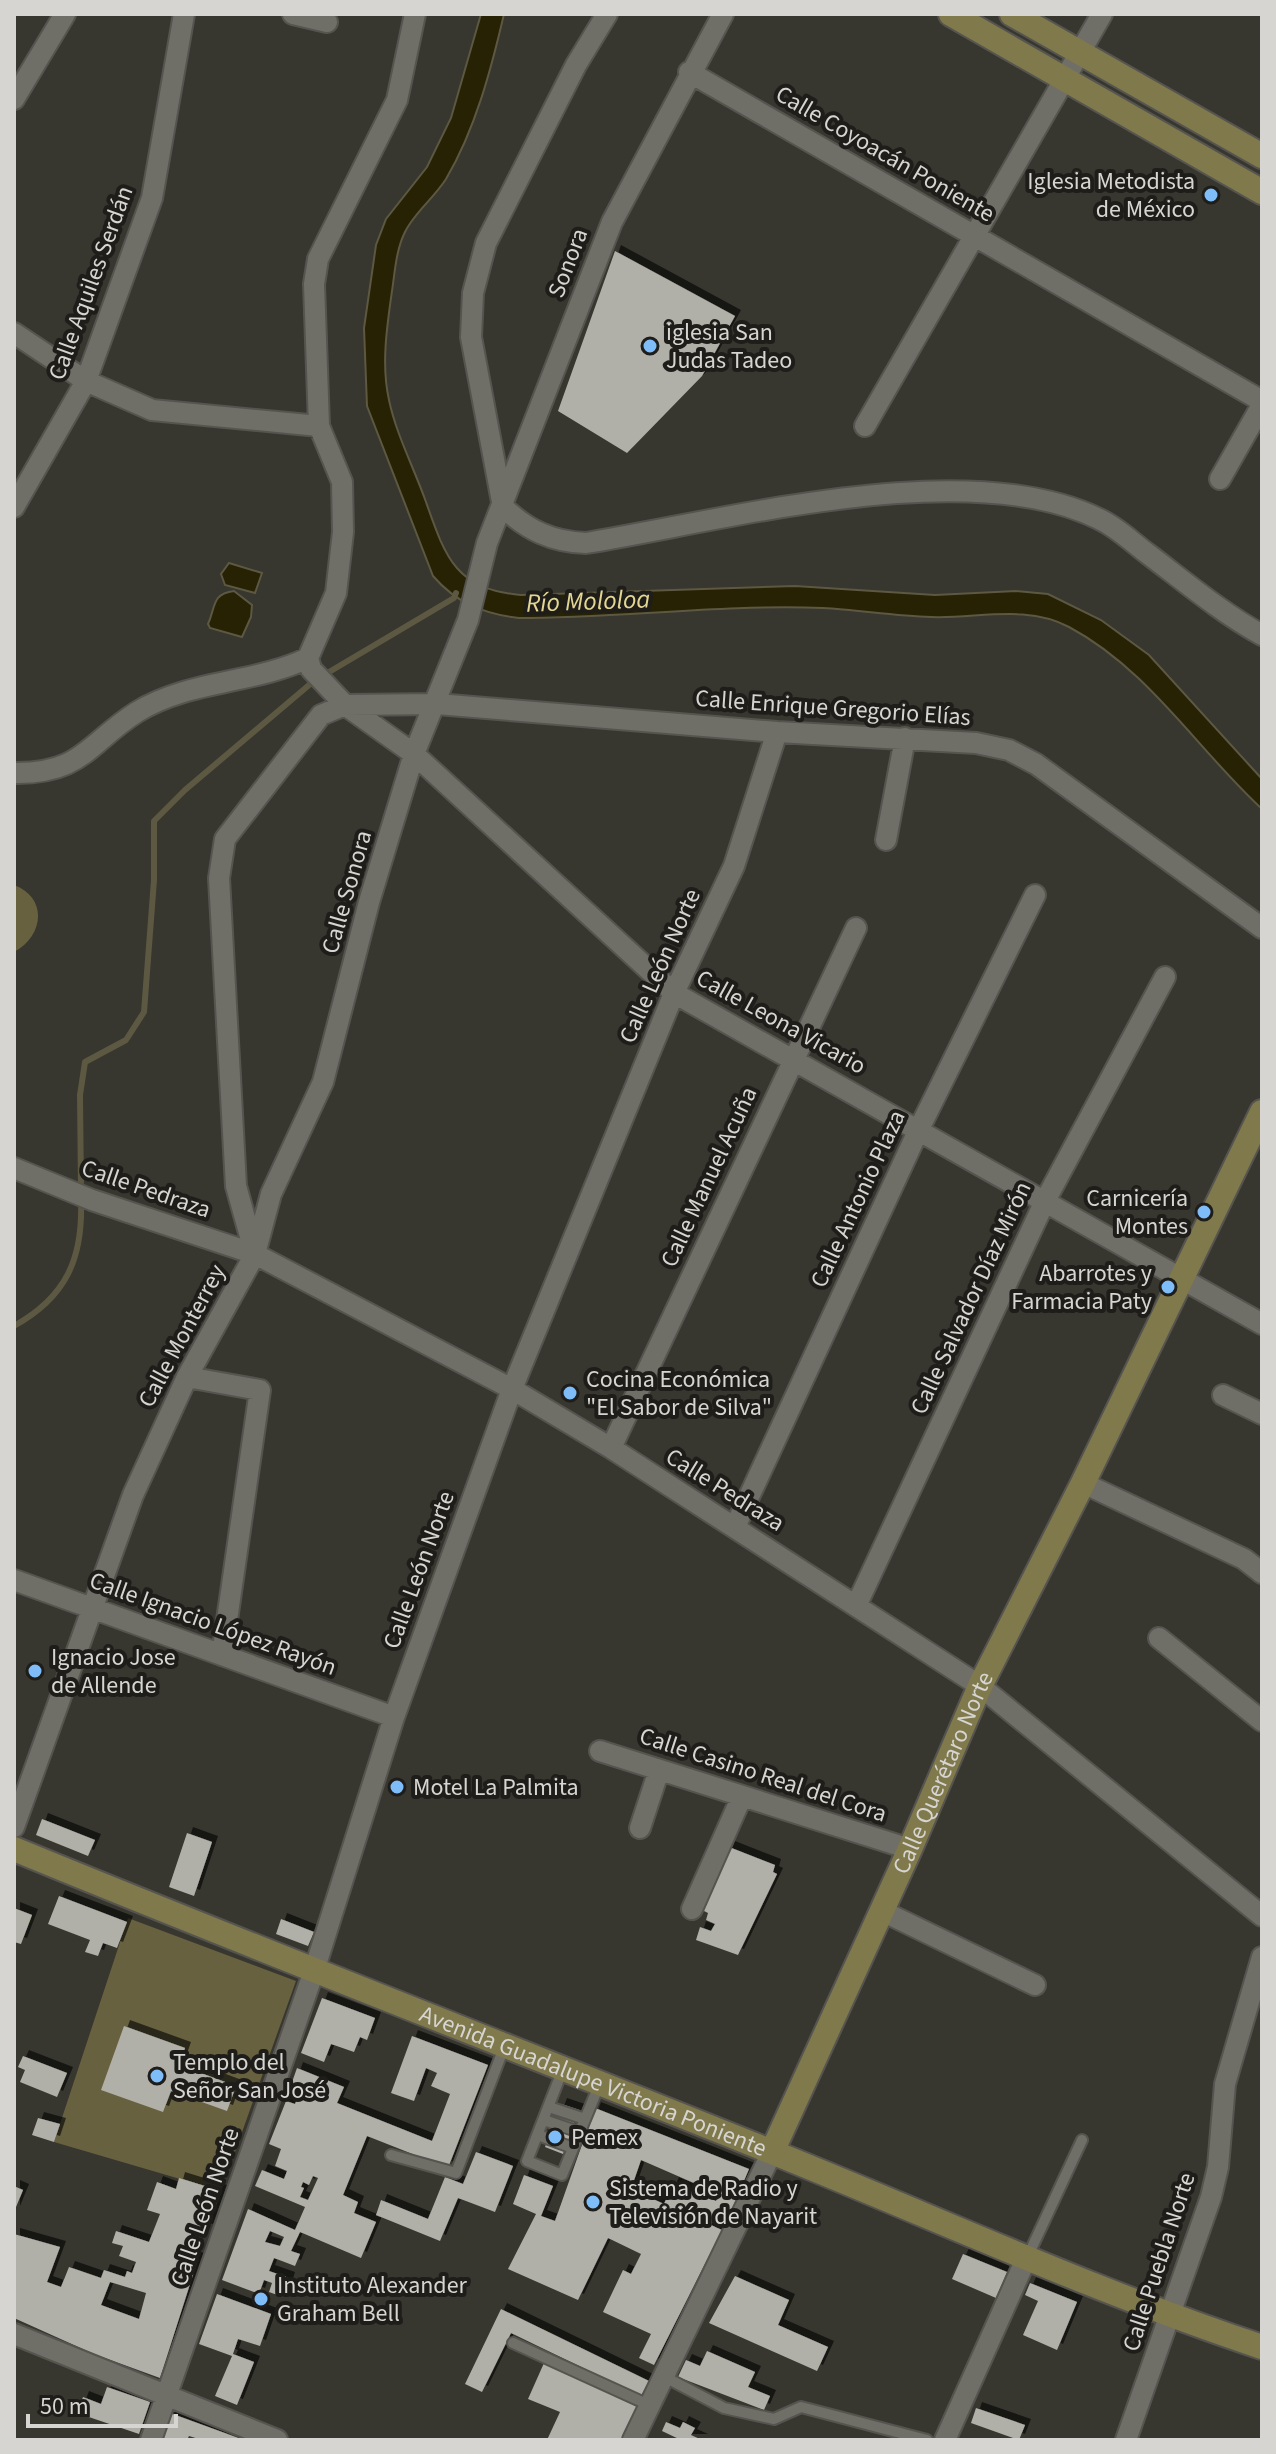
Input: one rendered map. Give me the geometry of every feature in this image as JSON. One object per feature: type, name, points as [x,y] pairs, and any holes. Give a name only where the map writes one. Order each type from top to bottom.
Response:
[{"type":"street","points":[[14,99],[65,14]]},
{"type":"street","name":"Calle Aquiles Serdán","points":[[14,507],[86,381],[152,198],[184,14]]},
{"type":"street","points":[[293,14],[327,22]]},
{"type":"street","points":[[14,773],[47,773],[71,764],[138,712],[175,695],[310,663],[336,593],[343,532],[342,482],[319,426],[314,284],[318,259],[397,100],[415,14]]},
{"type":"street","points":[[607,14],[576,65],[486,243],[473,293],[471,337],[503,507],[518,522],[560,542],[586,543],[768,509],[848,499],[959,492],[1039,497],[1101,520],[1259,636]]},
{"type":"street","name":"Sonora","points":[[487,543],[612,222],[689,72],[723,14]]},
{"type":"street","points":[[951,14],[1262,192]]},
{"type":"street","points":[[1012,14],[1262,156]]},
{"type":"street","points":[[865,426],[1102,14]]},
{"type":"street","name":"Calle Coyoacán Poniente","points":[[689,72],[1262,403]]},
{"type":"street","points":[[14,333],[86,381],[152,410],[319,426]]},
{"type":"street","points":[[1220,479],[1262,403]]},
{"type":"street","name":"Calle Sonora","points":[[255,1254],[271,1194],[323,1082],[369,902],[414,754],[437,704],[468,620],[487,543]]},
{"type":"street","name":"Calle Leona Vicario","points":[[310,663],[329,690],[345,705],[414,754],[674,993],[1262,1324]]},
{"type":"street","name":"Calle Enrique Gregorio Elías","points":[[345,705],[437,704],[777,732],[976,743],[1009,750],[1036,764],[1262,928]]},
{"type":"street","name":"Calle Monterrey","points":[[14,1827],[133,1495],[187,1377],[255,1254],[236,1186],[219,878],[225,839],[321,715],[345,705]]},
{"type":"street","name":"Calle León Norte","points":[[151,2440],[314,1971],[394,1717],[512,1389],[674,993],[734,866],[777,732]]},
{"type":"street","points":[[886,840],[905,738]]},
{"type":"street","name":"Calle Antonio Plaza","points":[[735,1527],[919,1129],[1035,895]]},
{"type":"street","name":"Calle Manuel Acuña","points":[[611,1448],[856,928]]},
{"type":"street","name":"Calle Salvador Díaz Mirón","points":[[857,1604],[1045,1201],[1165,977]]},
{"type":"street","name":"Calle Querétaro Norte","points":[[633,2440],[661,2375],[772,2152],[910,1849],[980,1686],[1083,1483],[1262,1112]]},
{"type":"street","name":"Calle Pedraza","points":[[14,1168],[92,1200],[255,1254],[512,1389],[611,1448],[980,1686],[1262,1916]]},
{"type":"street","points":[[187,1377],[260,1390],[222,1655]]},
{"type":"street","points":[[1223,1395],[1262,1414]]},
{"type":"street","points":[[1083,1483],[1244,1559],[1262,1573]]},
{"type":"street","name":"Calle Ignacio López Rayón","points":[[14,1580],[394,1717]]},
{"type":"street","points":[[1159,1638],[1262,1721]]},
{"type":"street","name":"Calle Casino Real del Cora","points":[[600,1751],[910,1849]]},
{"type":"street","points":[[640,1828],[659,1770]]},
{"type":"street","points":[[692,1909],[742,1796]]},
{"type":"street","name":"Avenida Guadalupe Victoria Poniente","points":[[14,1849],[314,1971],[505,2043],[1026,2259],[1170,2316],[1262,2347]]},
{"type":"street","points":[[882,1911],[1035,1985]]},
{"type":"street","name":"Calle Puebla Norte","points":[[1126,2440],[1211,2197],[1218,2167],[1225,2084],[1262,1957]]},
{"type":"street","points":[[945,2440],[1026,2259]]},
{"type":"street","points":[[14,2334],[277,2440]]},
{"type":"lane","points":[[391,2155],[456,2173],[505,2043]]},
{"type":"lane","points":[[564,2067],[527,2161],[562,2175],[600,2083]]},
{"type":"lane","points":[[549,2107],[585,2119]]},
{"type":"lane","points":[[544,2120],[579,2132]]},
{"type":"lane","points":[[538,2135],[573,2148]]},
{"type":"lane","points":[[1026,2259],[1082,2140]]},
{"type":"lane","points":[[513,2343],[649,2405]]},
{"type":"lane","points":[[661,2375],[724,2408],[774,2419],[801,2407],[927,2440]]},
{"type":"shaded area","points":[[14,885],[33,899],[38,918],[31,937],[14,952]]},
{"type":"shaded area","points":[[128,1918],[296,1981],[221,2191],[54,2142]]},
{"type":"water","name":"Río Mololoa","points":[[481,14],[504,14],[488,78],[474,120],[446,179],[414,218],[402,239],[395,268],[386,346],[385,373],[396,426],[440,540],[457,568],[482,586],[521,595],[795,586],[935,595],[1016,591],[1048,594],[1101,620],[1149,655],[1262,779],[1262,809],[1148,687],[1097,644],[1053,620],[1019,614],[931,617],[785,607],[519,618],[472,606],[451,593],[433,576],[367,406],[364,328],[376,245],[386,219],[427,167],[451,118]]},
{"type":"water","points":[[229,563],[262,573],[255,593],[225,585],[221,574]]},
{"type":"water","points":[[234,591],[252,605],[251,617],[242,637],[210,628],[208,624],[218,598]]},
{"type":"building","name":"iglesia San Judas Tadeo","points":[[615,251],[735,316],[702,376],[627,453],[558,411]]},
{"type":"building","points":[[42,1819],[95,1840],[88,1856],[36,1835]]},
{"type":"building","points":[[187,1833],[212,1842],[194,1896],[169,1887]]},
{"type":"building","points":[[729,1847],[775,1865],[773,1872],[777,1874],[738,1955],[696,1940],[700,1927],[711,1931],[715,1924],[706,1920],[708,1913],[702,1910]]},
{"type":"building","points":[[59,1896],[127,1922],[117,1948],[103,1943],[98,1956],[85,1952],[90,1940],[48,1924]]},
{"type":"building","points":[[14,1908],[32,1915],[21,1944],[14,1942]]},
{"type":"building","points":[[281,1919],[314,1932],[308,1946],[276,1934]]},
{"type":"building","points":[[322,1998],[375,2018],[367,2040],[360,2037],[354,2052],[331,2044],[324,2062],[301,2053]]},
{"type":"building","name":"Templo del Señor San José","points":[[124,2026],[185,2048],[179,2065],[236,2086],[227,2111],[171,2091],[163,2112],[101,2090]]},
{"type":"building","points":[[412,2036],[488,2065],[448,2168],[367,2136],[343,2195],[358,2202],[354,2213],[376,2222],[361,2258],[300,2232],[291,2251],[300,2254],[295,2266],[274,2258],[269,2271],[289,2278],[283,2297],[269,2292],[272,2283],[264,2280],[259,2294],[222,2280],[248,2209],[295,2230],[305,2207],[255,2186],[262,2170],[284,2179],[287,2171],[275,2166],[281,2149],[269,2144],[286,2101],[295,2104],[301,2089],[291,2085],[297,2068],[344,2087],[337,2103],[432,2141],[450,2094],[431,2086],[437,2073],[426,2068],[414,2101],[391,2093]],"holes":[[[313,2176],[318,2178],[308,2200],[300,2197],[303,2182],[309,2185]],[[270,2231],[284,2237],[280,2246],[265,2242]]]},
{"type":"building","points":[[23,2056],[67,2073],[57,2097],[20,2082],[25,2070],[18,2067]]},
{"type":"building","points":[[561,2104],[579,2110],[563,2154],[545,2147]]},
{"type":"building","points":[[595,2108],[749,2169],[729,2216],[717,2211],[711,2225],[722,2230],[654,2365],[639,2358],[651,2334],[603,2312],[623,2270],[631,2274],[641,2254],[608,2238],[578,2300],[508,2269],[536,2214],[513,2204],[524,2175],[553,2186],[541,2216],[555,2221]],"holes":[[[641,2160],[719,2194],[716,2201],[673,2183],[664,2204],[631,2189]]]},
{"type":"building","points":[[38,2118],[60,2124],[54,2142],[32,2135]]},
{"type":"building","points":[[476,2152],[513,2166],[495,2212],[458,2198],[440,2241],[376,2215],[381,2200],[428,2219],[445,2177],[463,2184]]},
{"type":"building","points":[[179,2178],[221,2191],[207,2230],[194,2226],[184,2254],[198,2259],[160,2378],[94,2354],[14,2318],[14,2234],[60,2247],[47,2282],[61,2287],[69,2267],[101,2278],[104,2270],[125,2277],[127,2271],[132,2273],[136,2262],[119,2256],[123,2246],[112,2243],[116,2231],[149,2242],[160,2214],[147,2210],[157,2182],[176,2189]],"holes":[[[110,2282],[146,2293],[139,2319],[101,2305]]]},
{"type":"building","points":[[14,2186],[23,2190],[14,2212]]},
{"type":"building","points":[[963,2254],[1007,2272],[996,2298],[952,2279]]},
{"type":"building","points":[[735,2276],[789,2300],[778,2325],[828,2347],[817,2371],[709,2323]]},
{"type":"building","points":[[1030,2283],[1077,2302],[1057,2350],[1023,2335],[1038,2301],[1025,2295]]},
{"type":"building","points":[[217,2294],[271,2314],[260,2346],[238,2339],[233,2354],[254,2362],[237,2405],[215,2396],[232,2356],[199,2344]]},
{"type":"building","points":[[501,2309],[649,2381],[641,2396],[511,2333],[482,2392],[465,2384]]},
{"type":"building","points":[[707,2351],[755,2372],[748,2387],[770,2396],[764,2410],[678,2377],[686,2360],[700,2366]]},
{"type":"building","points":[[544,2363],[638,2407],[621,2440],[547,2440],[560,2412],[528,2399]]},
{"type":"building","points":[[107,2387],[150,2402],[139,2434],[77,2413],[83,2397],[101,2404]]},
{"type":"building","points":[[976,2408],[1025,2425],[1019,2440],[971,2423]]},
{"type":"building","points":[[170,2413],[244,2440],[202,2440],[189,2436],[187,2440],[162,2440]]},
{"type":"building","points":[[666,2422],[680,2428],[683,2422],[695,2428],[691,2435],[702,2440],[681,2440],[662,2431]]},
{"type":"waterway","points":[[324,675],[454,598],[456,593]]},
{"type":"waterway","points":[[81,1190],[80,1095],[85,1062],[126,1040],[144,1012],[154,880],[154,821],[185,790],[315,680]]},
{"type":"waterway","points":[[14,1326],[47,1302],[68,1274],[79,1241],[81,1201]]},
{"type":"place","name":"Iglesia Metodista de México","points":[[1211,195]]},
{"type":"place","name":"iglesia San Judas Tadeo","points":[[650,346]]},
{"type":"place","name":"Carnicería Montes","points":[[1204,1212]]},
{"type":"place","name":"Abarrotes y Farmacia Paty","points":[[1168,1287]]},
{"type":"place","name":"Cocina Económica \"El Sabor de Silva\"","points":[[570,1393]]},
{"type":"place","name":"Ignacio Jose de Allende","points":[[35,1671]]},
{"type":"place","name":"Motel La Palmita","points":[[397,1787]]},
{"type":"place","name":"Templo del Señor San José","points":[[157,2076]]},
{"type":"place","name":"Pemex","points":[[555,2137]]},
{"type":"place","name":"Sistema de Radio y Televisión de Nayarit","points":[[593,2202]]},
{"type":"place","name":"Instituto Alexander Graham Bell","points":[[261,2299]]}]
